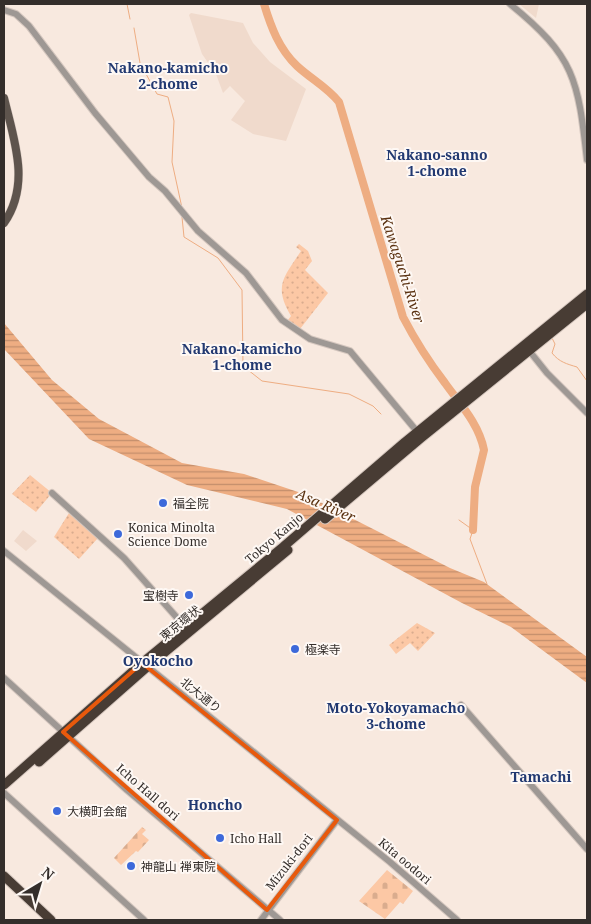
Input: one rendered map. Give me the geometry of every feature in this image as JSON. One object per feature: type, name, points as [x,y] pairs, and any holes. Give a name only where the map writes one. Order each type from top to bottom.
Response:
[{"type":"highway","name":"Tokyo Kanjo","points":[[4,785],[65,735],[144,665],[527,347],[587,294]]},
{"type":"highway","name":"Tokyo Kanjo","points":[[527,347],[587,304]]},
{"type":"highway","points":[[4,793],[65,735]]},
{"type":"highway","points":[[4,876],[51,920]]},
{"type":"main road","points":[[4,98],[19,170],[16,201],[4,223]]},
{"type":"street","points":[[510,4],[546,35],[568,66],[581,104],[587,160]]},
{"type":"street","points":[[4,10],[16,14],[29,26],[95,113],[148,177],[198,231],[246,273],[287,325],[310,339],[342,348],[353,354],[420,435]]},
{"type":"street","points":[[527,347],[547,373],[587,413]]},
{"type":"street","points":[[52,493],[124,558],[187,629]]},
{"type":"street","name":"北大通り","points":[[4,551],[337,820]]},
{"type":"street","name":"Icho Hall dori","points":[[4,678],[65,735],[280,920]]},
{"type":"street","points":[[461,705],[587,849]]},
{"type":"street","points":[[4,793],[144,920]]},
{"type":"street","name":"Mizuki-dori","points":[[261,920],[337,820]]},
{"type":"street","name":"Kita oodori","points":[[337,820],[457,920]]},
{"type":"highlighted area","points":[[142,663],[337,820],[267,910],[63,732]]},
{"type":"shaded area","points":[[519,4],[539,4],[536,18]]},
{"type":"shaded area","points":[[191,13],[243,23],[253,43],[270,62],[306,89],[286,141],[253,134],[231,120],[245,101],[230,86],[223,93],[216,74],[202,54],[189,15]]},
{"type":"shaded area","points":[[4,323],[52,380],[99,419],[182,463],[244,474],[304,494],[450,568],[484,582],[587,657],[587,683],[511,627],[462,603],[287,509],[187,485],[89,439],[4,349]]},
{"type":"shaded area","points":[[23,530],[37,541],[26,551],[14,541]]},
{"type":"green space","points":[[299,244],[308,251],[312,261],[305,270],[328,293],[300,329],[288,320],[291,316],[283,297],[282,289],[286,275],[301,251],[296,247]]},
{"type":"green space","points":[[30,475],[52,493],[36,512],[12,494]]},
{"type":"green space","points":[[69,513],[98,538],[79,559],[54,537]]},
{"type":"green space","points":[[417,623],[435,633],[418,651],[410,643],[396,654],[389,645]]},
{"type":"green space","points":[[142,827],[146,830],[142,834],[149,840],[138,852],[136,851],[121,865],[114,858]]},
{"type":"green space","points":[[387,870],[413,891],[403,904],[400,902],[385,919],[359,901]]},
{"type":"waterway","points":[[127,4],[130,19]]},
{"type":"waterway","name":"Kawaguchi-River","points":[[264,4],[273,29],[285,52],[297,66],[339,102],[403,317],[428,359],[468,415],[482,441],[484,450],[475,487],[473,530]]},
{"type":"waterway","points":[[134,28],[140,63],[157,94],[168,97],[174,121],[172,162],[182,208]]},
{"type":"waterway","points":[[182,217],[184,237],[218,258],[242,290],[243,366],[262,381],[349,394],[373,406],[381,414]]},
{"type":"waterway","points":[[552,338],[555,344],[552,353],[560,361],[577,367],[587,381]]},
{"type":"waterway","name":"Kawaguchi-River","points":[[459,520],[473,530],[470,539],[487,584]]},
{"type":"place","name":"福全院","points":[[163,503]]},
{"type":"place","name":"Konica Minolta Science Dome","points":[[118,534]]},
{"type":"place","name":"宝樹寺","points":[[189,595]]},
{"type":"place","name":"極楽寺","points":[[295,649]]},
{"type":"place","name":"大横町会館","points":[[57,811]]},
{"type":"place","name":"Icho Hall","points":[[220,838]]},
{"type":"place","name":"神龍山 禅東院","points":[[131,866]]},
{"type":"district","name":"Nakano-kamicho 2-chome","points":[[168,76]]},
{"type":"district","name":"Nakano-sanno 1-chome","points":[[437,162]]},
{"type":"district","name":"Nakano-kamicho 1-chome","points":[[242,356]]},
{"type":"district","name":"Oyokocho","points":[[158,660]]},
{"type":"district","name":"Moto-Yokoyamacho 3-chome","points":[[396,716]]},
{"type":"district","name":"Tamachi","points":[[541,776]]},
{"type":"district","name":"Honcho","points":[[215,804]]},
{"type":"water label","name":"Asa River","points":[[326,505]]}]
